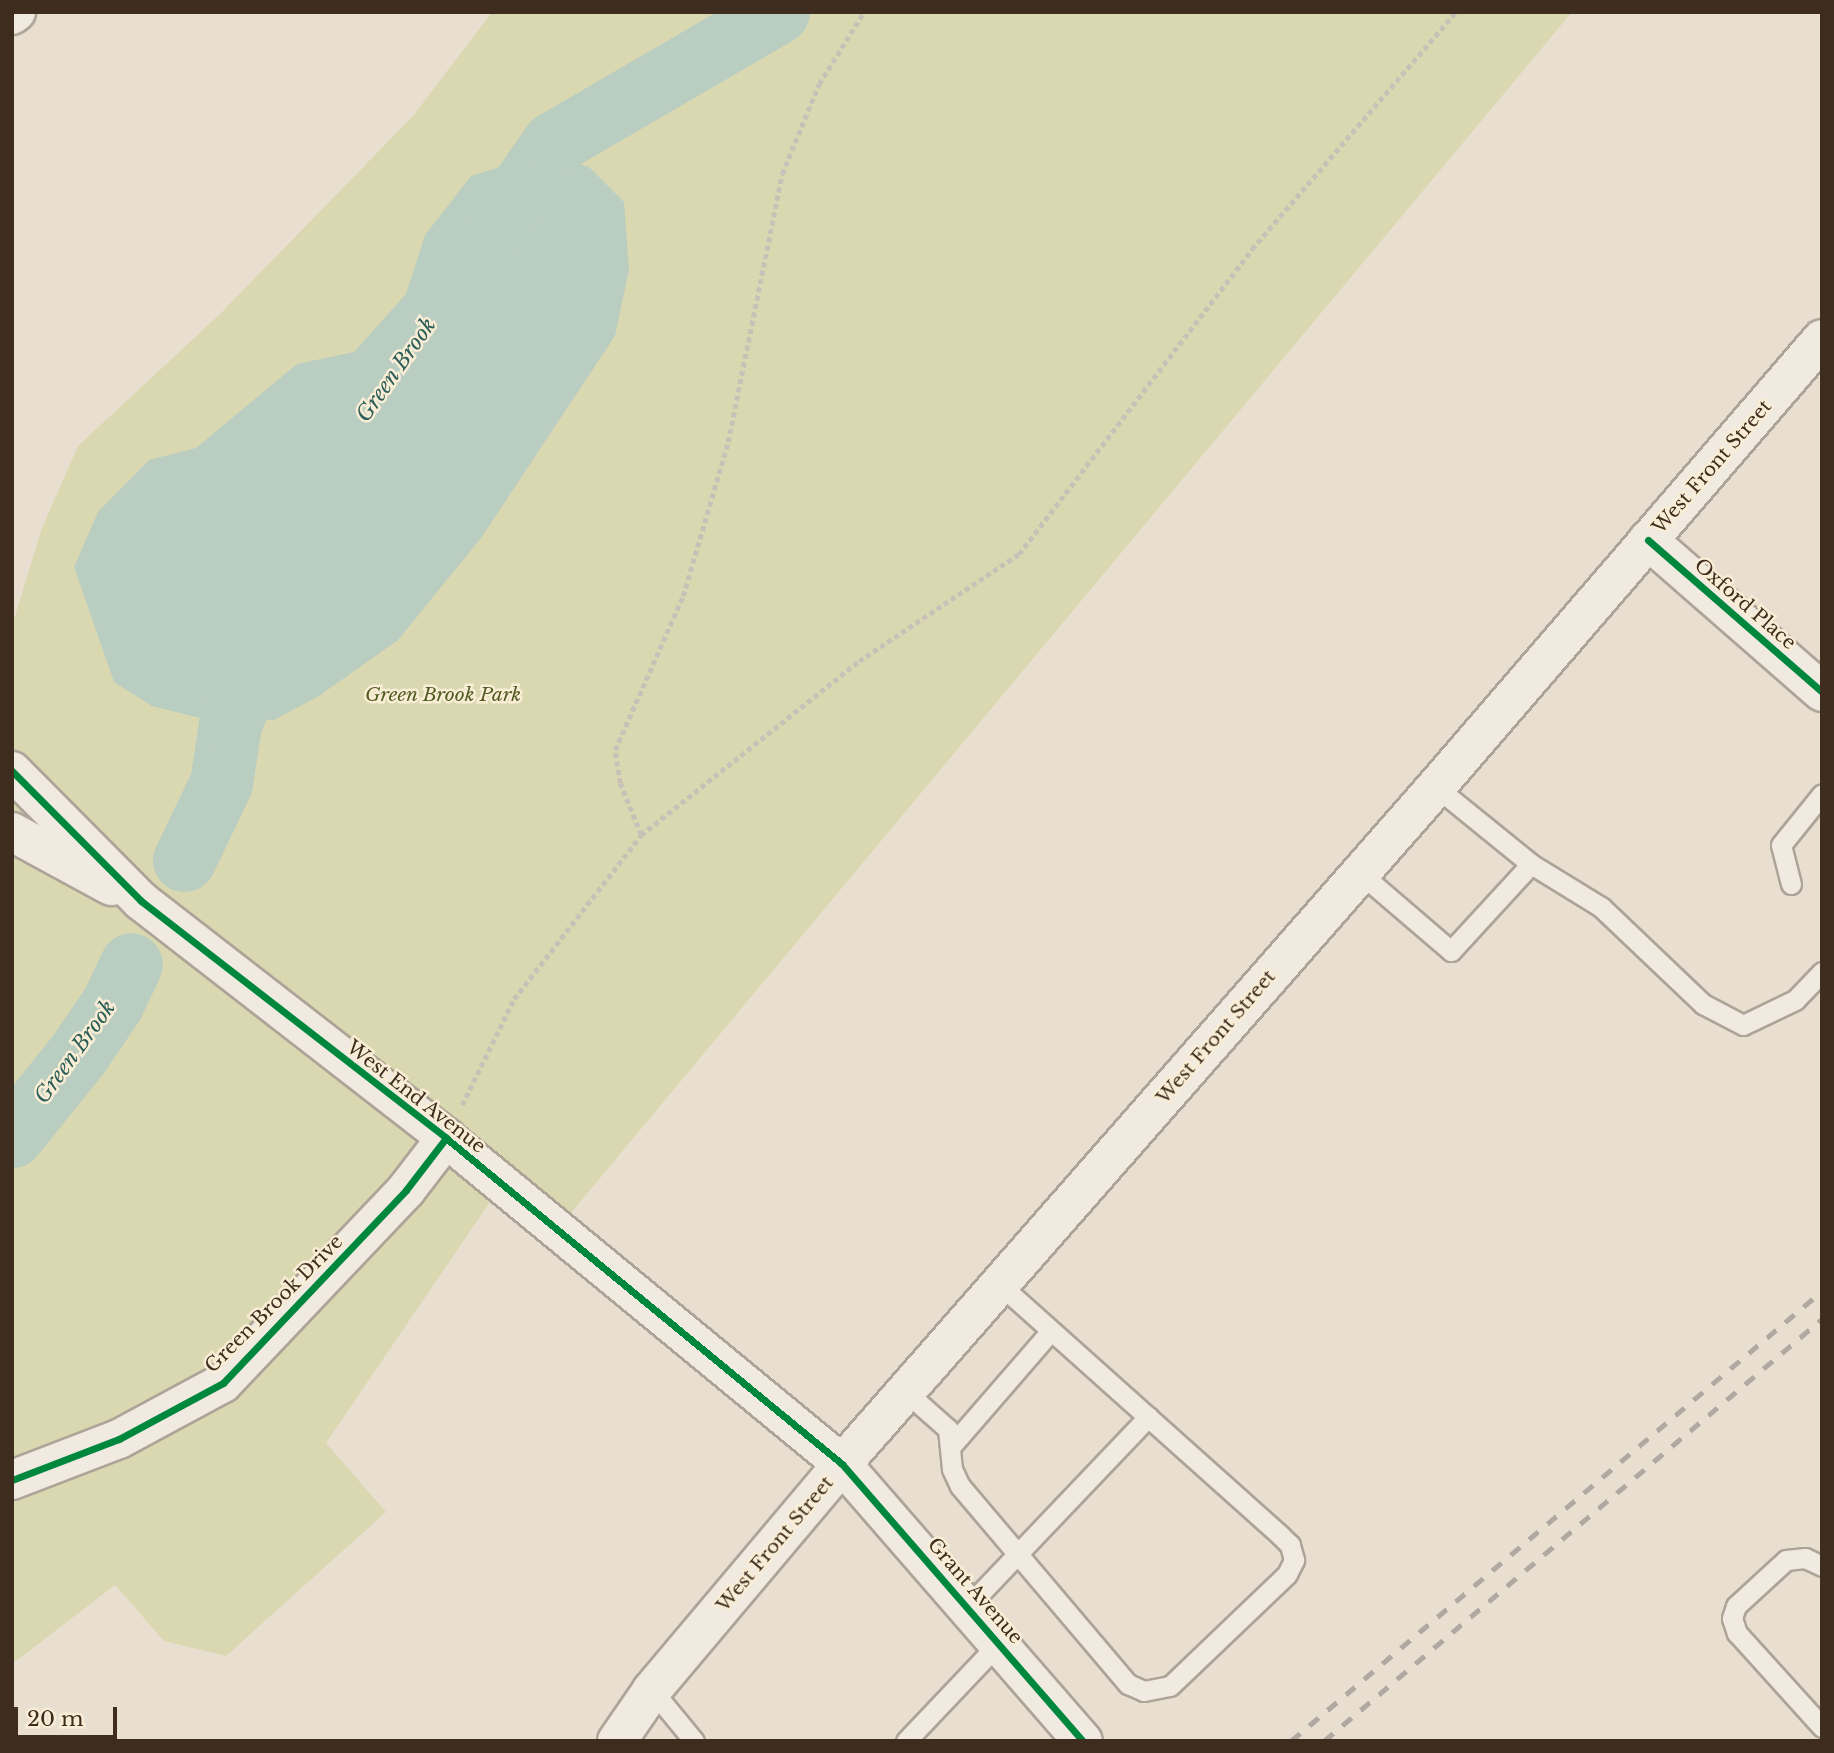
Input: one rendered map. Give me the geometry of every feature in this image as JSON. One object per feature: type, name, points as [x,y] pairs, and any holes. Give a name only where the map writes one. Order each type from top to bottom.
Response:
[{"type":"street","name":"West Front Street","points":[[617,1741],[652,1690],[842,1464],[1436,787],[1822,339]]},
{"type":"street","name":"Oxford Place","points":[[1648,540],[1822,692]]},
{"type":"street","name":"West End Avenue","points":[[12,771],[141,901],[446,1138],[842,1464]]},
{"type":"street","name":"West End Avenue","points":[[12,832],[141,901]]},
{"type":"street","name":"Green Brook Drive","points":[[12,1480],[119,1439],[223,1383],[406,1189],[446,1138]]},
{"type":"street","name":"Grant Avenue","points":[[842,1464],[969,1605],[1083,1741]]},
{"type":"lane","points":[[1436,787],[1531,864],[1601,907],[1703,1004],[1744,1025],[1795,1000],[1822,972]]},
{"type":"lane","points":[[1791,884],[1781,845],[1822,794]]},
{"type":"lane","points":[[1360,873],[1451,951],[1531,864]]},
{"type":"lane","points":[[906,1392],[948,1429],[952,1445],[952,1469],[960,1486],[1128,1684],[1144,1691],[1170,1686],[1287,1574],[1294,1560],[1290,1545],[999,1284]]},
{"type":"lane","points":[[952,1445],[1050,1332]]},
{"type":"lane","points":[[969,1605],[1147,1417]]},
{"type":"lane","points":[[1822,1566],[1805,1558],[1786,1560],[1736,1606],[1732,1618],[1737,1633],[1822,1727]]},
{"type":"lane","points":[[906,1741],[999,1643]]},
{"type":"lane","points":[[652,1690],[694,1741]]},
{"type":"path","points":[[640,835],[620,783],[615,750],[683,596],[728,442],[782,174],[819,85],[864,12]]},
{"type":"path","points":[[446,1138],[513,999],[640,835],[859,661],[1019,554],[1252,250],[1456,12]]},
{"type":"green space","name":"Green Brook Park","points":[[492,12],[1572,12],[550,1238],[494,1196],[326,1443],[386,1512],[226,1656],[164,1641],[115,1585],[12,1664],[12,626],[42,528],[78,446],[219,315],[413,116]]},
{"type":"water","points":[[546,153],[589,167],[624,202],[629,270],[615,336],[481,538],[398,640],[319,696],[274,720],[208,720],[152,706],[114,682],[74,567],[98,512],[149,460],[196,448],[297,364],[354,352],[406,294],[425,235],[471,176]]},
{"type":"waterway","name":"Green Brook","points":[[495,226],[553,143],[778,12]]},
{"type":"waterway","name":"Green Brook","points":[[184,860],[221,783],[230,724],[265,638]]},
{"type":"waterway","name":"Green Brook","points":[[12,1136],[78,1054],[112,1004],[131,964]]},
{"type":"railway","points":[[1291,1741],[1822,1291]]},
{"type":"railway","points":[[1324,1741],[1822,1319]]},
{"type":"cycle path","points":[[1648,540],[1822,692]]},
{"type":"cycle path","points":[[12,771],[141,901],[446,1138],[842,1464],[1083,1741]]},
{"type":"cycle path","points":[[12,1480],[119,1439],[223,1383],[406,1190],[446,1138]]}]
